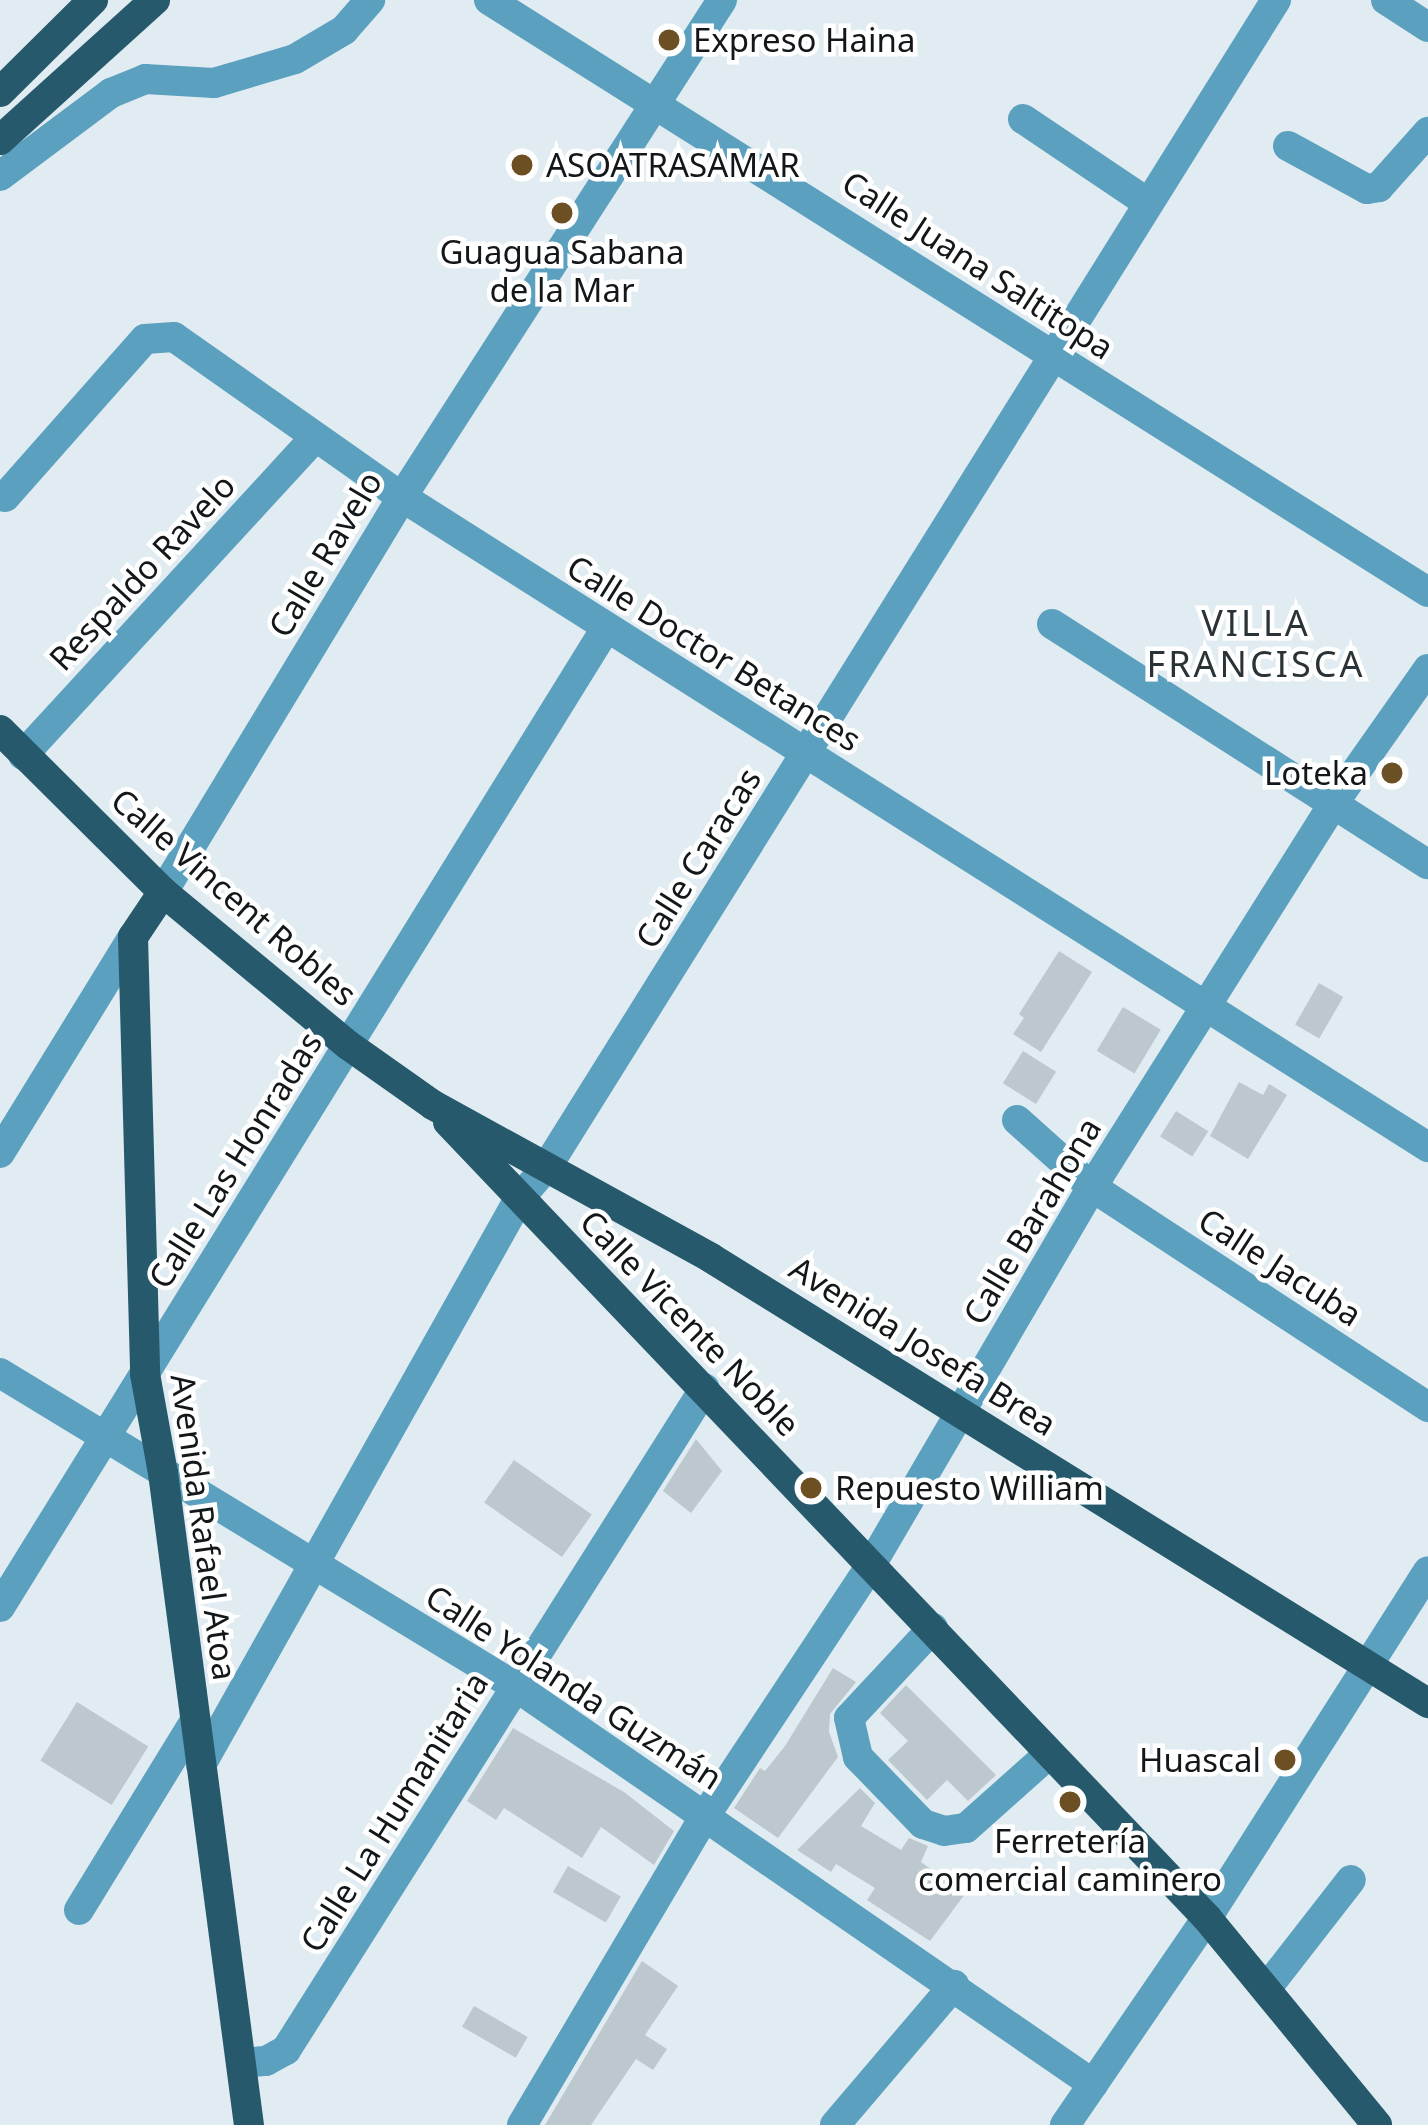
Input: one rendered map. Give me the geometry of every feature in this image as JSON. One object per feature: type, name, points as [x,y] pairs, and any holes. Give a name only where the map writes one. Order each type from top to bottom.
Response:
[{"type":"main road","points":[[0,92],[93,0]]},
{"type":"main road","points":[[0,140],[155,0]]},
{"type":"main road","name":"Calle Vincent Robles","points":[[0,730],[163,892],[348,1045],[433,1105]]},
{"type":"main road","name":"Calle Ravelo","points":[[133,937],[163,892]]},
{"type":"main road","name":"Avenida Rafael Atoa","points":[[133,937],[145,1374],[163,1473],[249,2125]]},
{"type":"main road","name":"Avenida Josefa Brea","points":[[433,1105],[548,1166],[961,1411],[1428,1702]]},
{"type":"main road","name":"Calle Vicente Noble","points":[[433,1105],[1208,1918],[1377,2125]]},
{"type":"street","points":[[0,176],[111,93],[145,79],[214,82],[295,59],[344,30],[370,0]]},
{"type":"street","name":"Calle Juana Saltitopa","points":[[489,0],[658,102],[1428,592]]},
{"type":"street","name":"Calle Ravelo","points":[[163,892],[402,497],[722,0]]},
{"type":"street","name":"Calle Caracas","points":[[201,1765],[518,1199],[548,1166],[1276,0]]},
{"type":"street","points":[[1386,0],[1428,27]]},
{"type":"street","points":[[1023,118],[1148,203]]},
{"type":"street","points":[[1288,146],[1367,189],[1379,187],[1428,132]]},
{"type":"street","name":"Calle Doctor Betances","points":[[5,496],[145,339],[160,334],[174,337],[402,497],[1428,1147]]},
{"type":"street","name":"Respaldo Ravelo","points":[[23,755],[315,437]]},
{"type":"street","points":[[1052,624],[1428,864]]},
{"type":"street","name":"Calle Las Honradas","points":[[0,1606],[607,628]]},
{"type":"street","name":"Calle Barahona","points":[[522,2125],[705,1816],[872,1564],[1092,1187],[1333,803],[1428,670]]},
{"type":"street","name":"Calle Ravelo","points":[[0,1153],[133,937]]},
{"type":"street","name":"Calle Jacuba","points":[[1017,1120],[1092,1187],[1428,1407]]},
{"type":"street","name":"Calle Yolanda Guzmán","points":[[0,1373],[103,1440],[316,1563],[514,1686],[1093,2084]]},
{"type":"street","name":"Calle La Humanitaria","points":[[241,2063],[266,2061],[286,2050],[705,1388]]},
{"type":"street","points":[[1065,2125],[1208,1918],[1373,1665],[1428,1571]]},
{"type":"street","points":[[933,1628],[849,1718],[858,1757],[923,1824],[944,1831],[966,1828],[1048,1754]]},
{"type":"street","points":[[79,1910],[195,1721]]},
{"type":"street","points":[[1266,1990],[1351,1880]]},
{"type":"street","points":[[835,2125],[954,1985]]},
{"type":"building","points":[[1059,951],[1092,972],[1041,1052],[1013,1034],[1024,1018],[1019,1014]]},
{"type":"building","points":[[1319,983],[1343,997],[1319,1039],[1295,1025]]},
{"type":"building","points":[[1123,1007],[1161,1030],[1134,1073],[1097,1051]]},
{"type":"building","points":[[1023,1051],[1056,1072],[1036,1104],[1003,1083]]},
{"type":"building","points":[[1239,1082],[1263,1095],[1269,1084],[1287,1095],[1248,1159],[1210,1136]]},
{"type":"building","points":[[1176,1111],[1208,1131],[1192,1157],[1160,1136]]},
{"type":"building","points":[[696,1439],[722,1471],[691,1513],[663,1491]]},
{"type":"building","points":[[514,1460],[592,1514],[562,1557],[484,1503]]},
{"type":"building","points":[[833,1668],[856,1682],[830,1714],[829,1732],[838,1757],[778,1838],[734,1808],[760,1768],[765,1771],[785,1746]]},
{"type":"building","points":[[906,1685],[996,1775],[968,1801],[947,1780],[927,1800],[888,1760],[908,1741],[880,1713]]},
{"type":"building","points":[[77,1702],[148,1747],[112,1805],[40,1761]]},
{"type":"building","points":[[513,1728],[624,1792],[674,1831],[654,1865],[601,1827],[582,1858],[504,1808],[496,1820],[467,1801]]},
{"type":"building","points":[[860,1788],[875,1803],[861,1826],[901,1850],[909,1838],[928,1846],[921,1862],[965,1894],[930,1941],[867,1900],[875,1888],[836,1864],[831,1872],[797,1850]]},
{"type":"building","points":[[568,1866],[621,1896],[606,1922],[553,1892]]},
{"type":"building","points":[[642,1961],[678,1986],[645,2035],[667,2049],[653,2070],[636,2059],[591,2125],[545,2125]]},
{"type":"building","points":[[474,2006],[528,2037],[516,2058],[462,2027]]},
{"type":"place","name":"Expreso Haina","points":[[669,40]]},
{"type":"place","name":"ASOATRASAMAR","points":[[522,165]]},
{"type":"place","name":"Guagua Sabana de la Mar","points":[[562,213]]},
{"type":"place","name":"Loteka","points":[[1392,773]]},
{"type":"place","name":"Repuesto William","points":[[811,1488]]},
{"type":"place","name":"Huascal","points":[[1285,1760]]},
{"type":"place","name":"Ferretería comercial caminero","points":[[1070,1802]]},
{"type":"district","name":"VILLA FRANCISCA","points":[[1256,642]]}]
